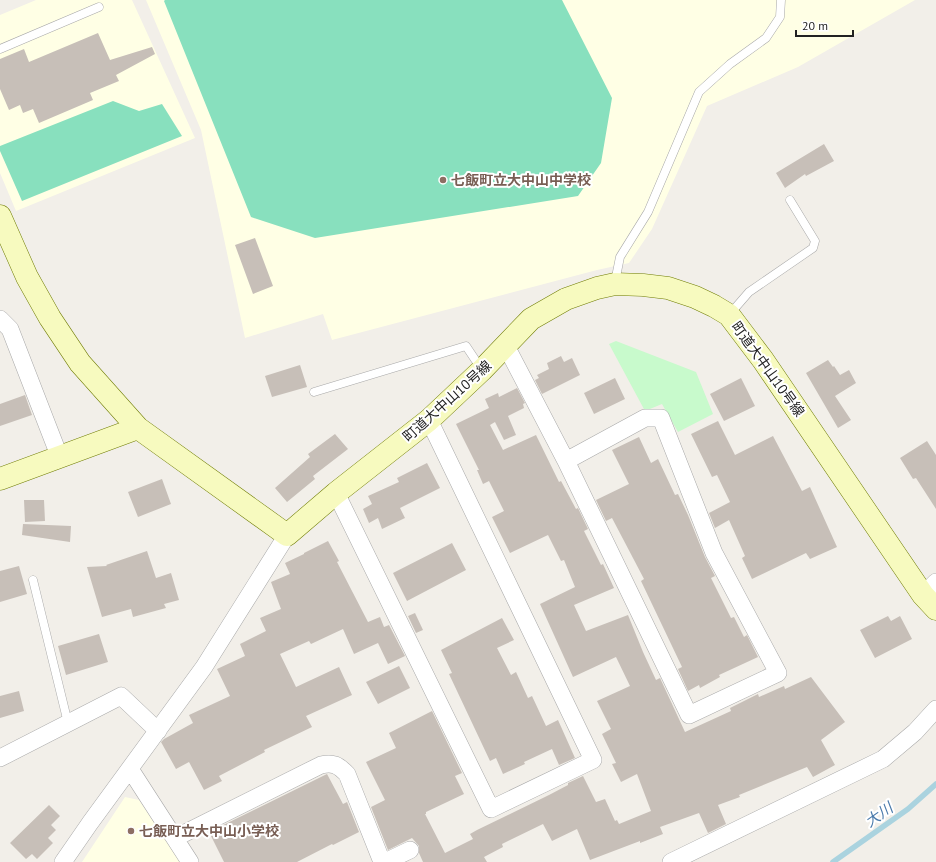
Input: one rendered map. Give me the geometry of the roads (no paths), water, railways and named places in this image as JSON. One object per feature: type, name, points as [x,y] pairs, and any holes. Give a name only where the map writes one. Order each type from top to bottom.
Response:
[{"type":"street","points":[[0,216],[27,277],[50,318],[80,363],[138,428],[287,536],[204,667],[63,862]]},
{"type":"street","name":"町道大中山10号線","points":[[287,536],[336,493],[429,420],[482,370],[531,319],[566,299],[597,288],[615,284],[643,285],[668,288],[695,297],[729,315],[932,595]]},
{"type":"street","points":[[0,319],[10,330],[60,458]]},
{"type":"street","points":[[506,346],[566,461],[690,715],[778,673],[714,553],[661,418],[645,418],[566,461]]},
{"type":"street","points":[[336,493],[491,809],[593,760],[429,420]]},
{"type":"street","points":[[0,479],[138,428]]},
{"type":"street","points":[[0,758],[121,696],[158,731]]},
{"type":"street","points":[[671,862],[883,758],[915,732],[936,709]]},
{"type":"street","points":[[174,838],[321,765],[328,763],[338,765],[347,774],[384,862],[410,850]]},
{"type":"street","points":[[130,769],[190,862]]},
{"type":"lane","points":[[615,284],[620,257],[648,212],[699,92],[730,64],[766,38],[780,16],[781,0]]},
{"type":"lane","points":[[0,49],[99,7]]},
{"type":"lane","points":[[729,315],[749,292],[813,248],[815,240],[790,200]]},
{"type":"lane","points":[[314,392],[466,346],[482,370]]},
{"type":"lane","points":[[33,580],[68,723]]},
{"type":"waterway","name":"大川","points":[[833,862],[908,809],[936,784]]},
{"type":"place","name":"七飯町立大中山中学校","points":[[443,180]]},
{"type":"place","name":"七飯町立大中山小学校","points":[[131,831]]}]
